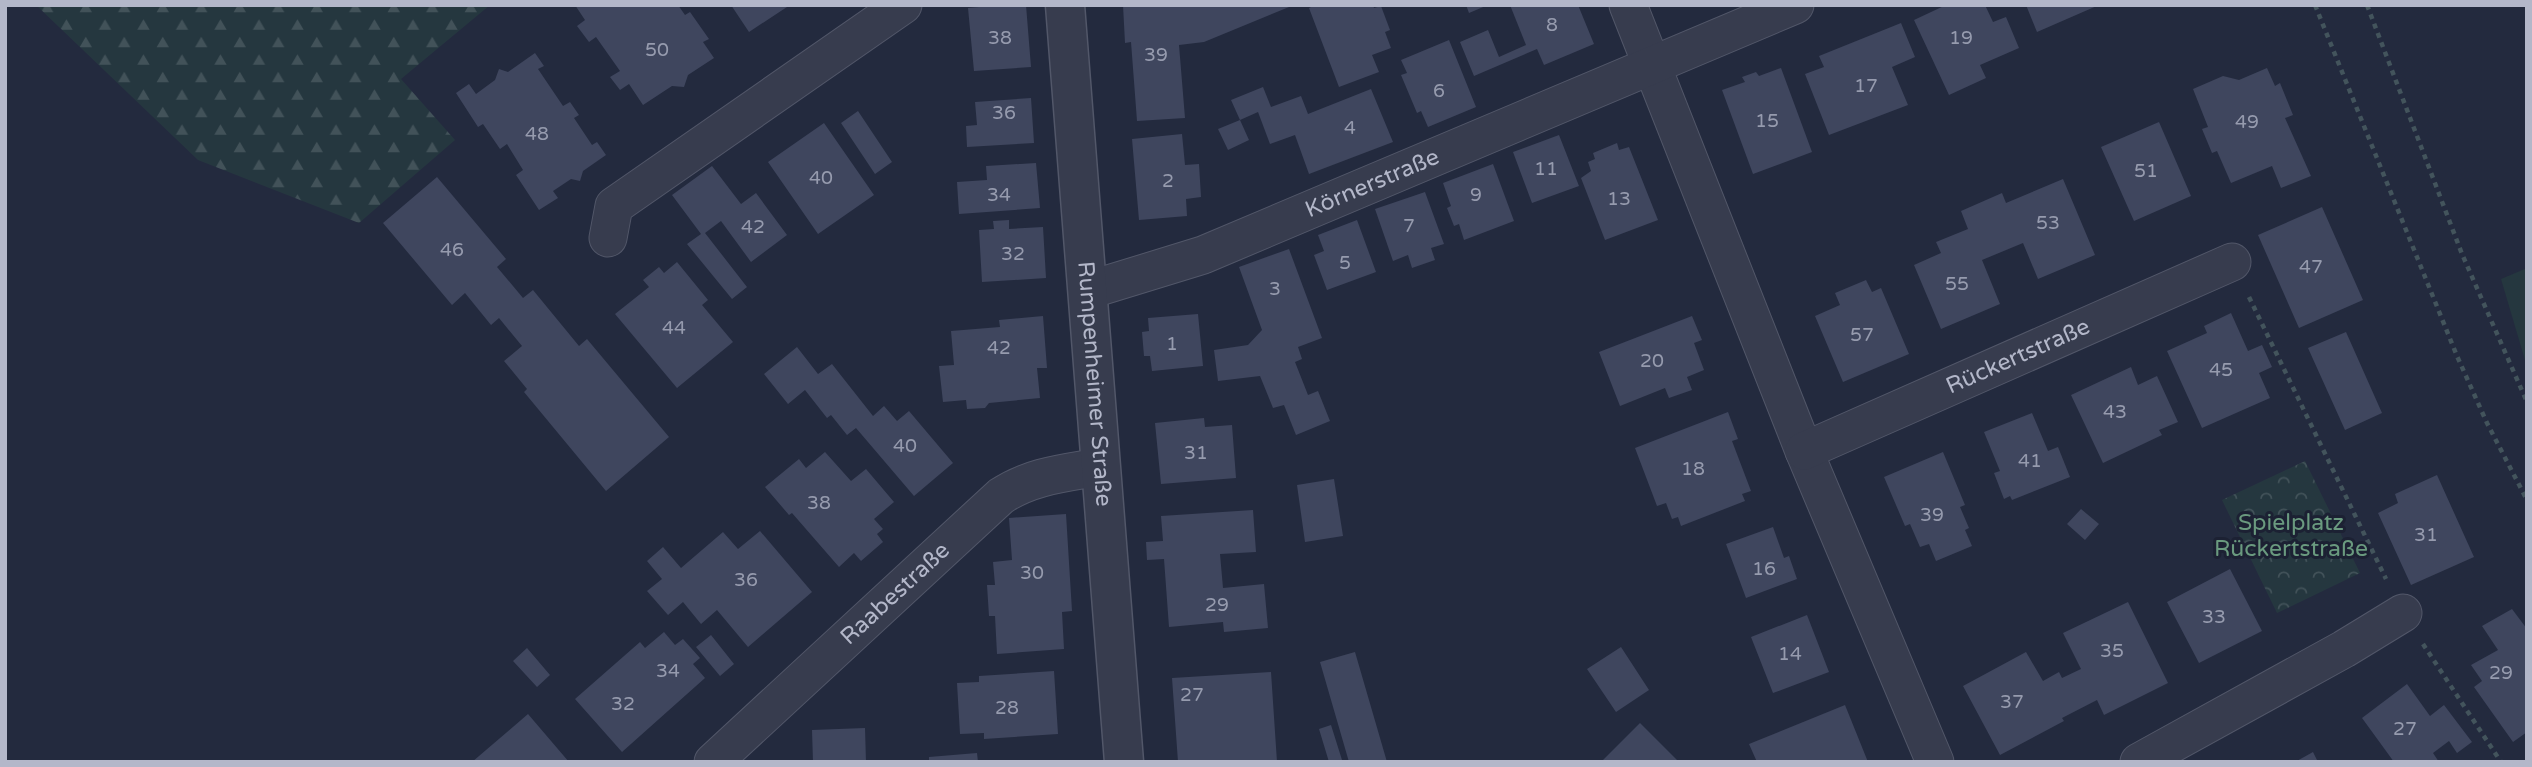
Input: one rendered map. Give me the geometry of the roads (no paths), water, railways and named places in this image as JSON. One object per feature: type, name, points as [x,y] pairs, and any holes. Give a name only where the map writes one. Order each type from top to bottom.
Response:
[{"type":"street","points":[[608,238],[614,206],[903,5]]},
{"type":"street","name":"Rumpenheimer Straße","points":[[1065,5],[1125,762]]},
{"type":"street","points":[[1628,5],[1804,451],[1935,762]]},
{"type":"street","name":"Körnerstraße","points":[[1089,290],[1203,255],[1794,5]]},
{"type":"street","name":"Rückertstraße","points":[[1804,451],[2232,262]]},
{"type":"street","name":"Raabestraße","points":[[713,762],[1001,496],[1019,484],[1100,467]]},
{"type":"street","points":[[2139,762],[2344,649],[2403,613]]},
{"type":"park label","name":"Spielplatz Rückertstraße","points":[[2291,536]]}]
